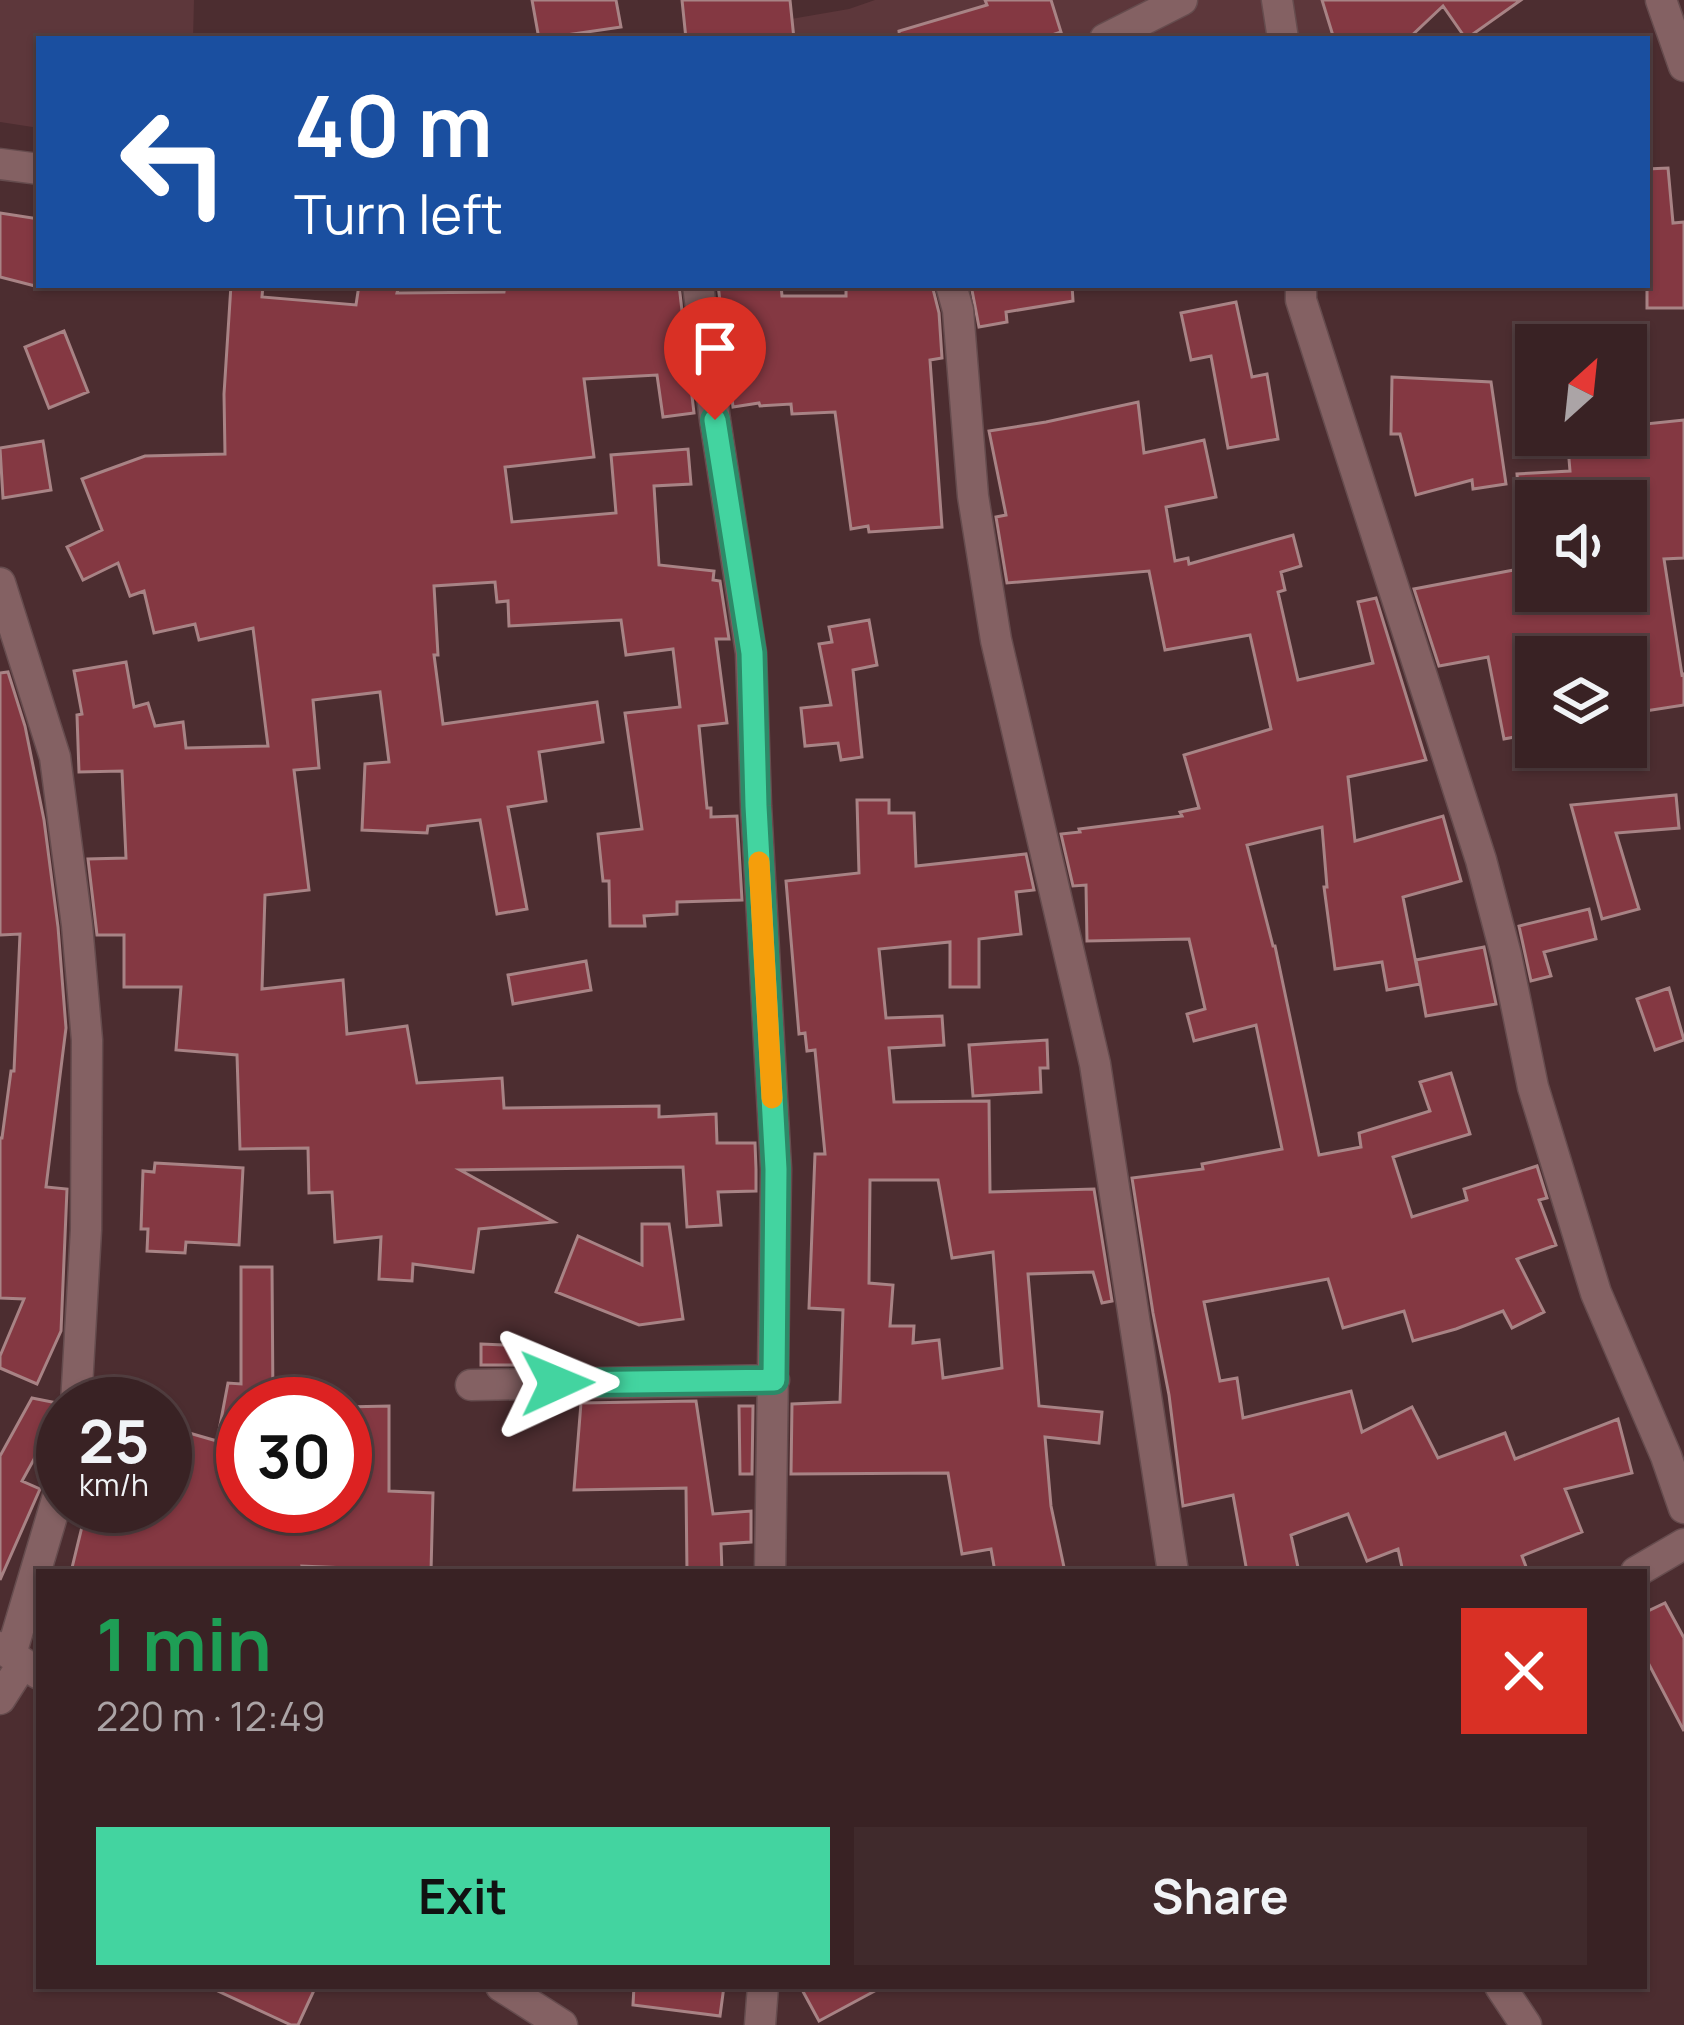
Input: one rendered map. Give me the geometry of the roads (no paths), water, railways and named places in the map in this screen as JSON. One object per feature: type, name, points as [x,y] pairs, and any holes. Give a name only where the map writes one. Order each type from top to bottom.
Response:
[{"type":"street","points":[[1111,36],[1182,0]]},
{"type":"street","points":[[1277,0],[1283,36]]},
{"type":"street","points":[[1661,0],[1684,66]]},
{"type":"street","points":[[0,164],[36,169]]},
{"type":"street","points":[[698,288],[752,653],[776,1169],[770,1569]]},
{"type":"street","points":[[952,288],[958,310],[973,496],[996,640],[1095,1064],[1173,1569]]},
{"type":"street","points":[[1301,288],[1301,301],[1481,860],[1533,1088],[1595,1293],[1684,1508]]},
{"type":"street","points":[[0,583],[55,757],[77,925],[87,1040],[86,1230],[78,1377]]},
{"type":"street","points":[[471,1384],[774,1380]]},
{"type":"street","points":[[41,1569],[50,1533]]},
{"type":"street","points":[[1641,1569],[1684,1544]]},
{"type":"street","points":[[0,1699],[18,1660],[36,1588]]},
{"type":"street","points":[[506,1989],[562,2025]]},
{"type":"street","points":[[760,2025],[763,1989]]},
{"type":"street","points":[[1502,1989],[1526,2025]]}]
